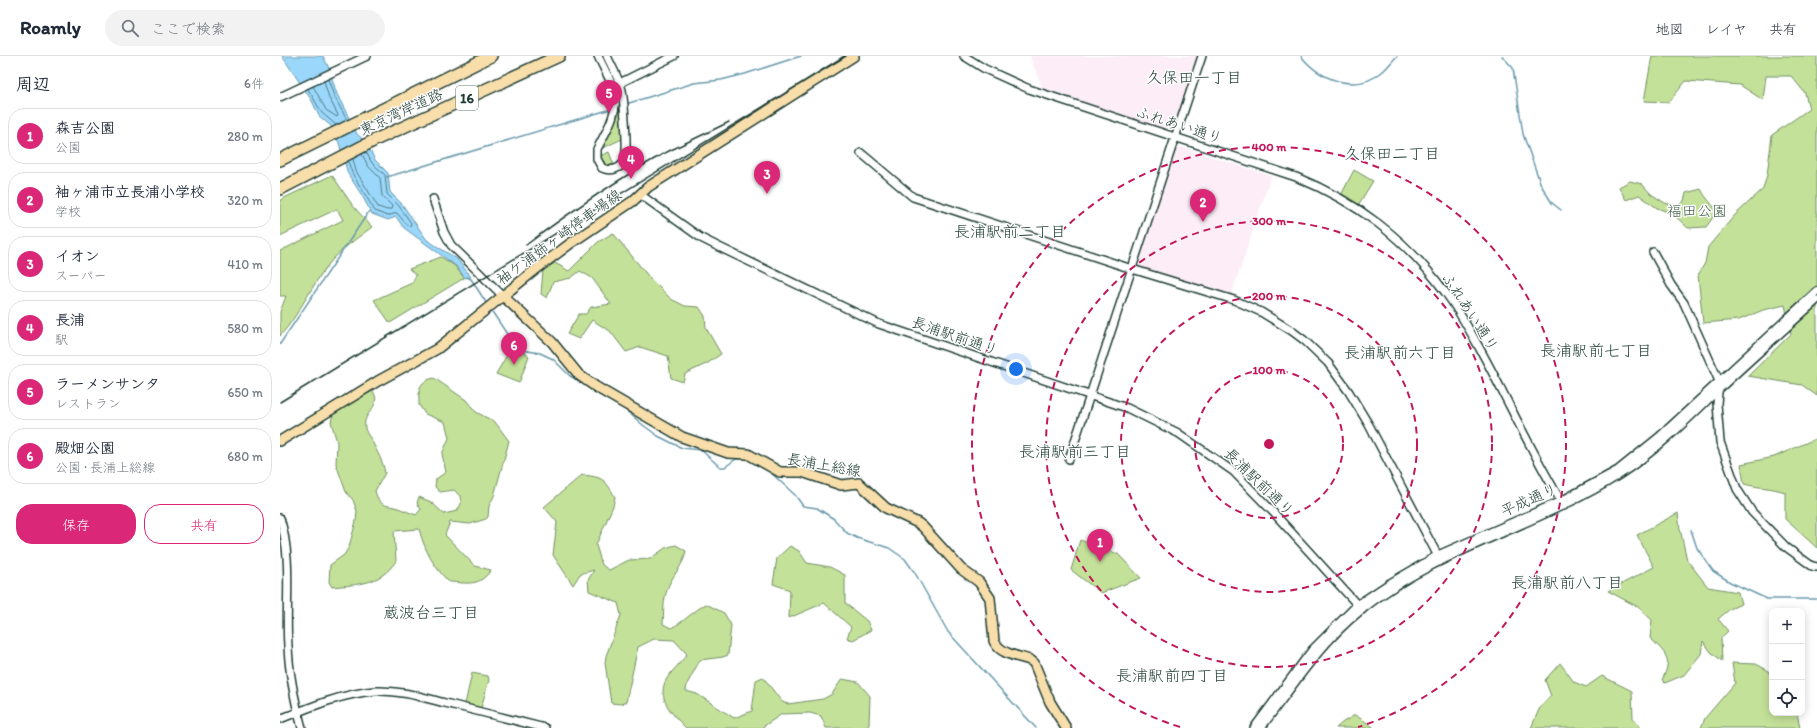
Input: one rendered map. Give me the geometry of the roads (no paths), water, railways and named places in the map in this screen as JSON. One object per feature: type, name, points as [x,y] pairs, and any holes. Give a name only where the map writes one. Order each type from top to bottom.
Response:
[{"type":"highway","name":"東京湾岸道路","points":[[280,160],[491,56]]},
{"type":"highway","name":"東京湾岸道路","points":[[280,189],[375,140],[559,56]]},
{"type":"main road","name":"袖ケ浦姉ヶ崎停車場線","points":[[280,441],[378,381],[437,349],[502,296],[571,243],[641,195],[648,187],[854,56]]},
{"type":"main road","name":"長浦上総線","points":[[502,296],[552,342],[579,375],[596,387],[665,428],[682,437],[728,453],[748,454],[780,472],[802,472],[841,485],[859,482],[886,508],[918,523],[961,569],[979,582],[990,598],[994,641],[997,647],[1002,651],[1030,660],[1034,663],[1050,702],[1066,728]]},
{"type":"street","points":[[280,97],[367,56]]},
{"type":"street","points":[[598,56],[612,87],[615,100],[613,116],[596,155],[602,168],[606,170],[616,169],[625,158],[624,112],[620,84],[607,56]]},
{"type":"street","points":[[612,87],[674,56]]},
{"type":"street","name":"ふれあい通り","points":[[964,56],[985,69],[1029,89],[1289,174],[1328,191],[1357,207],[1400,241],[1437,281],[1463,319],[1562,503]]},
{"type":"street","points":[[1069,459],[1202,56]]},
{"type":"street","points":[[861,153],[913,197],[1245,305],[1286,327],[1313,349],[1340,378],[1370,425],[1439,558]]},
{"type":"street","name":"長浦駅前通り","points":[[641,195],[713,244],[879,324],[1140,413],[1178,433],[1216,458],[1234,472],[1359,607]]},
{"type":"street","points":[[433,199],[444,232],[451,245],[502,296]]},
{"type":"street","points":[[1653,252],[1671,285],[1684,303],[1719,381],[1718,404],[1720,442],[1737,489],[1752,512],[1786,548],[1812,566],[1817,567]]},
{"type":"street","name":"平成通り","points":[[1562,503],[1628,462],[1659,437],[1817,291]]},
{"type":"street","name":"平成通り","points":[[1254,728],[1312,650],[1359,607],[1399,584],[1439,558],[1562,503],[1593,491],[1643,458],[1668,437],[1817,300]]},
{"type":"street","points":[[280,518],[287,547],[288,646],[298,712],[302,728]]},
{"type":"street","name":"平成通り","points":[[1262,728],[1317,654],[1359,607]]},
{"type":"street","points":[[280,719],[347,697],[369,692],[387,691],[410,694],[545,728]]},
{"type":"water","points":[[282,56],[323,56],[328,66],[337,94],[357,134],[366,142],[375,160],[388,173],[390,192],[402,204],[427,240],[457,259],[471,277],[465,278],[456,266],[404,228],[396,217],[388,220],[372,214],[348,174],[339,143],[331,126],[319,116],[312,101]]},
{"type":"waterway","points":[[626,104],[694,83],[721,80],[745,74],[801,56]]},
{"type":"waterway","points":[[1301,56],[1318,72],[1339,81],[1350,83],[1372,79],[1382,72],[1397,56]]},
{"type":"waterway","points":[[1502,56],[1513,68],[1523,134],[1541,185],[1552,203],[1561,210]]},
{"type":"waterway","points":[[387,177],[611,109]]},
{"type":"waterway","points":[[280,344],[370,210]]},
{"type":"waterway","points":[[467,277],[471,279],[487,304]]},
{"type":"waterway","points":[[491,310],[515,346],[521,350],[540,353],[553,359],[570,376],[584,384]]},
{"type":"waterway","points":[[622,407],[658,436],[682,448],[701,450],[720,467],[725,467],[736,459],[749,459]]},
{"type":"waterway","points":[[768,470],[795,495],[803,506],[817,508],[834,519],[847,533],[857,538],[889,548],[905,559],[915,573],[948,632],[1036,728]]},
{"type":"waterway","points":[[1691,530],[1697,548],[1713,571],[1730,582],[1767,599],[1817,599]]},
{"type":"railway","points":[[280,402],[846,56]]},
{"type":"railway","points":[[526,245],[576,209],[628,175],[663,154],[729,122]]},
{"type":"place","name":"ラーメンサンタ","points":[[609,113]]},
{"type":"place","name":"長浦","points":[[631,179]]},
{"type":"place","name":"イオン","points":[[767,194]]},
{"type":"place","name":"袖ヶ浦市立長浦小学校","points":[[1203,222]]},
{"type":"place","name":"殿畑公園","points":[[514,365]]},
{"type":"place","name":"森吉公園","points":[[1100,562]]},
{"type":"district","name":"久保田一丁目","points":[[1194,77]]},
{"type":"district","name":"久保田二丁目","points":[[1392,153]]},
{"type":"district","name":"長浦駅前二丁目","points":[[1010,231]]},
{"type":"district","name":"長浦駅前七丁目","points":[[1596,350]]},
{"type":"district","name":"長浦駅前六丁目","points":[[1400,352]]},
{"type":"district","name":"長浦駅前三丁目","points":[[1075,451]]},
{"type":"district","name":"長浦駅前八丁目","points":[[1567,582]]},
{"type":"district","name":"蔵波台三丁目","points":[[431,612]]},
{"type":"district","name":"長浦駅前四丁目","points":[[1172,675]]},
{"type":"park label","name":"福田公園","points":[[1697,211]]}]
